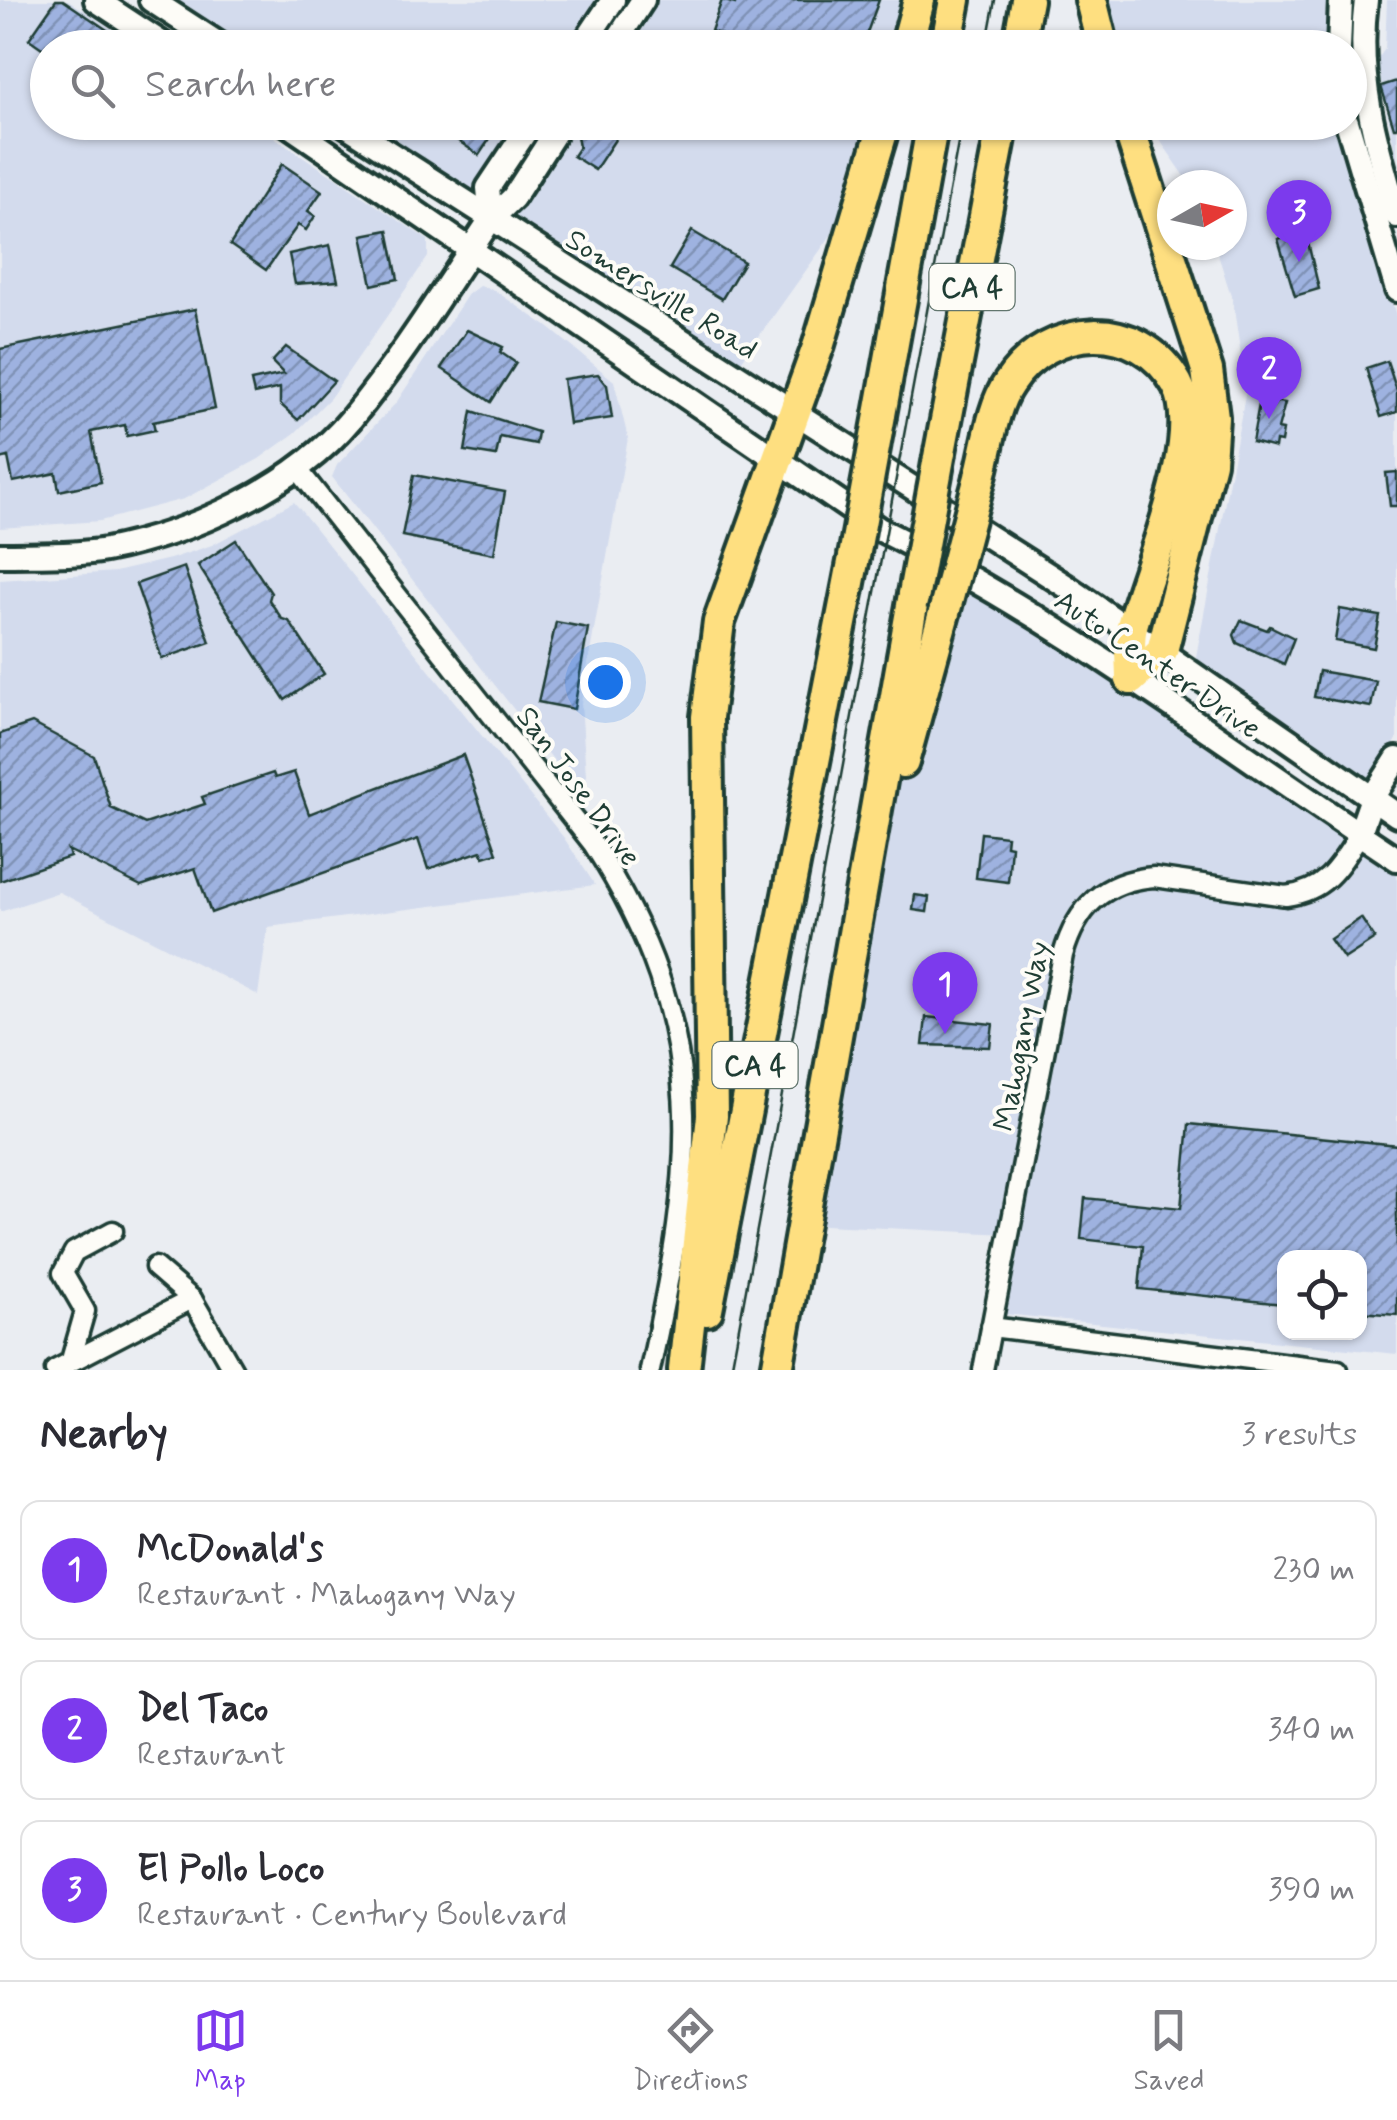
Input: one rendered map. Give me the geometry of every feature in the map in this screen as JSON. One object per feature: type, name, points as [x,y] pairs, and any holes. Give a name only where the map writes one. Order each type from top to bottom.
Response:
[{"type":"highway","points":[[911,30],[919,0]]},
{"type":"highway","points":[[949,30],[955,0]]},
{"type":"highway","points":[[1021,30],[1027,0]]},
{"type":"highway","points":[[1091,0],[1098,30]]},
{"type":"highway","points":[[684,1370],[712,1116],[707,717],[719,622],[855,234],[881,140]]},
{"type":"highway","name":"CA 4","points":[[695,1370],[854,557],[929,140]]},
{"type":"highway","name":"CA 4","points":[[777,1370],[914,594],[1000,140]]},
{"type":"highway","points":[[1131,679],[1162,651],[1210,462],[1214,417],[1207,370],[1134,140]]},
{"type":"highway","points":[[855,944],[1006,387],[1026,358],[1050,342],[1109,334],[1155,356],[1183,398],[1184,444],[1131,629],[1131,679]]},
{"type":"main road","points":[[96,0],[142,30]]},
{"type":"main road","points":[[151,0],[197,30]]},
{"type":"main road","points":[[1340,30],[1341,0]]},
{"type":"main road","points":[[1363,30],[1366,0]]},
{"type":"main road","points":[[599,30],[627,3]]},
{"type":"main road","points":[[618,30],[627,3]]},
{"type":"main road","points":[[1367,98],[1373,135],[1397,216]]},
{"type":"main road","points":[[311,140],[777,456]]},
{"type":"main road","name":"Somersville Road","points":[[369,140],[952,514]]},
{"type":"main road","points":[[491,219],[488,188],[520,140]]},
{"type":"main road","points":[[0,555],[103,550],[162,536],[224,510],[296,467],[350,422],[491,219],[513,198],[550,140]]},
{"type":"main road","points":[[1352,140],[1397,290]]},
{"type":"main road","name":"Auto Center Drive","points":[[777,456],[879,530],[949,564],[1131,679],[1397,860]]},
{"type":"main road","name":"Auto Center Drive","points":[[952,514],[1131,629],[1395,811]]},
{"type":"main road","points":[[1360,834],[1372,798],[1397,759]]},
{"type":"main road","points":[[1360,834],[1395,811]]},
{"type":"street","name":"San Jose Drive","points":[[296,467],[593,844],[659,968],[683,1074],[686,1127],[676,1240],[650,1370]]},
{"type":"street","name":"Mahogany Way","points":[[982,1370],[1063,956],[1078,915],[1094,896],[1132,879],[1154,877],[1286,896],[1302,894],[1335,874],[1360,834]]},
{"type":"street","points":[[63,1365],[85,1310],[63,1273],[74,1252],[112,1231]]},
{"type":"street","points":[[155,1267],[192,1300],[232,1370]]},
{"type":"street","points":[[63,1365],[192,1300]]},
{"type":"street","points":[[991,1327],[1305,1369],[1338,1370]]},
{"type":"shaded area","points":[[0,0],[68,0],[113,30],[30,30],[30,140],[278,140],[428,240],[428,257],[330,398],[295,433],[259,459],[184,499],[100,521],[0,528]]},
{"type":"shaded area","points":[[151,0],[613,0],[593,30],[198,30]]},
{"type":"shaded area","points":[[648,0],[909,0],[901,30],[629,30]]},
{"type":"shaded area","points":[[1104,0],[1334,0],[1333,30],[1110,30]]},
{"type":"shaded area","points":[[1387,0],[1397,0],[1397,162],[1377,60],[1385,49]]},
{"type":"shaded area","points":[[368,140],[520,140],[488,188],[491,219]]},
{"type":"shaded area","points":[[558,140],[871,140],[849,210],[737,367],[509,215]]},
{"type":"shaded area","points":[[1160,140],[1347,140],[1397,319],[1397,739],[1371,790],[1195,662],[1246,390],[1233,302],[1220,260],[1247,260],[1247,170],[1181,170]]},
{"type":"shaded area","points":[[479,286],[494,290],[548,327],[614,381],[628,438],[581,703],[588,804],[332,477],[337,465],[396,403],[468,294]]},
{"type":"shaded area","points":[[294,502],[564,838],[595,885],[268,927],[258,995],[59,892],[0,912],[0,580],[115,572],[170,559],[212,545]]},
{"type":"shaded area","points":[[954,571],[1397,859],[1397,1354],[994,1313],[1008,1234],[804,1224],[855,944]]},
{"type":"building","points":[[56,0],[63,0],[107,30],[35,30]]},
{"type":"building","points":[[722,0],[735,4],[736,0],[879,0],[868,30],[711,30]]},
{"type":"building","points":[[1397,81],[1397,128],[1394,128],[1381,86]]},
{"type":"building","points":[[457,140],[489,140],[479,155]]},
{"type":"building","points":[[578,140],[615,140],[595,170],[573,156],[579,147]]},
{"type":"building","points":[[282,164],[322,191],[308,211],[315,216],[306,230],[298,225],[266,270],[230,245]]},
{"type":"building","points":[[388,230],[398,279],[372,285],[362,235]]},
{"type":"building","points":[[1305,230],[1319,289],[1295,296],[1278,239]]},
{"type":"building","points":[[692,231],[744,262],[722,299],[670,268]]},
{"type":"building","points":[[330,245],[338,281],[295,284],[289,254]]},
{"type":"building","points":[[195,309],[215,409],[153,422],[155,430],[127,436],[125,425],[91,432],[101,482],[59,491],[56,473],[13,482],[8,457],[0,459],[0,349]]},
{"type":"building","points":[[467,330],[503,347],[500,352],[516,363],[491,402],[441,368]]},
{"type":"building","points":[[286,347],[334,381],[298,420],[280,404],[280,388],[254,394],[251,381],[284,374],[272,362]]},
{"type":"building","points":[[1387,361],[1397,391],[1397,412],[1381,417],[1366,368]]},
{"type":"building","points":[[598,374],[607,385],[612,418],[569,424],[563,379]]},
{"type":"building","points":[[1260,399],[1285,403],[1278,429],[1283,430],[1281,442],[1276,441],[1275,448],[1252,442]]},
{"type":"building","points":[[472,411],[538,432],[536,444],[500,437],[496,456],[465,451]]},
{"type":"building","points":[[1397,472],[1397,506],[1390,506],[1386,473]]},
{"type":"building","points":[[414,475],[505,492],[494,554],[402,536]]},
{"type":"building","points":[[236,540],[271,593],[269,600],[282,619],[289,621],[324,674],[285,700],[198,565]]},
{"type":"building","points":[[184,567],[210,642],[162,659],[136,584]]},
{"type":"building","points":[[1340,609],[1380,616],[1374,648],[1335,641]]},
{"type":"building","points":[[1241,620],[1267,630],[1270,626],[1294,638],[1284,664],[1237,643],[1234,635]]},
{"type":"building","points":[[556,622],[588,628],[574,709],[538,702]]},
{"type":"building","points":[[1319,671],[1376,681],[1371,707],[1314,697]]},
{"type":"building","points":[[32,723],[94,756],[111,808],[145,824],[205,804],[202,797],[273,773],[275,778],[294,772],[309,814],[463,755],[497,853],[484,857],[481,851],[428,869],[418,839],[211,913],[195,868],[141,886],[68,850],[70,857],[0,881],[0,734]]},
{"type":"building","points":[[981,833],[1007,836],[1006,845],[1011,846],[1008,882],[976,878]]},
{"type":"building","points":[[915,895],[929,897],[927,912],[913,910]]},
{"type":"building","points":[[1361,918],[1375,939],[1344,959],[1330,939]]},
{"type":"building","points":[[926,1017],[993,1024],[990,1047],[923,1045]]},
{"type":"building","points":[[1189,1124],[1397,1145],[1397,1315],[1367,1313],[1367,1250],[1277,1250],[1277,1303],[1139,1289],[1143,1246],[1081,1239],[1085,1198],[1181,1208]]},
{"type":"tram line","points":[[989,30],[995,0]]},
{"type":"tram line","points":[[731,1370],[959,140]]},
{"type":"place","name":"El Pollo Loco","points":[[1299,262]]},
{"type":"place","name":"Del Taco","points":[[1269,419]]},
{"type":"place","name":"McDonald's","points":[[945,1034]]}]
